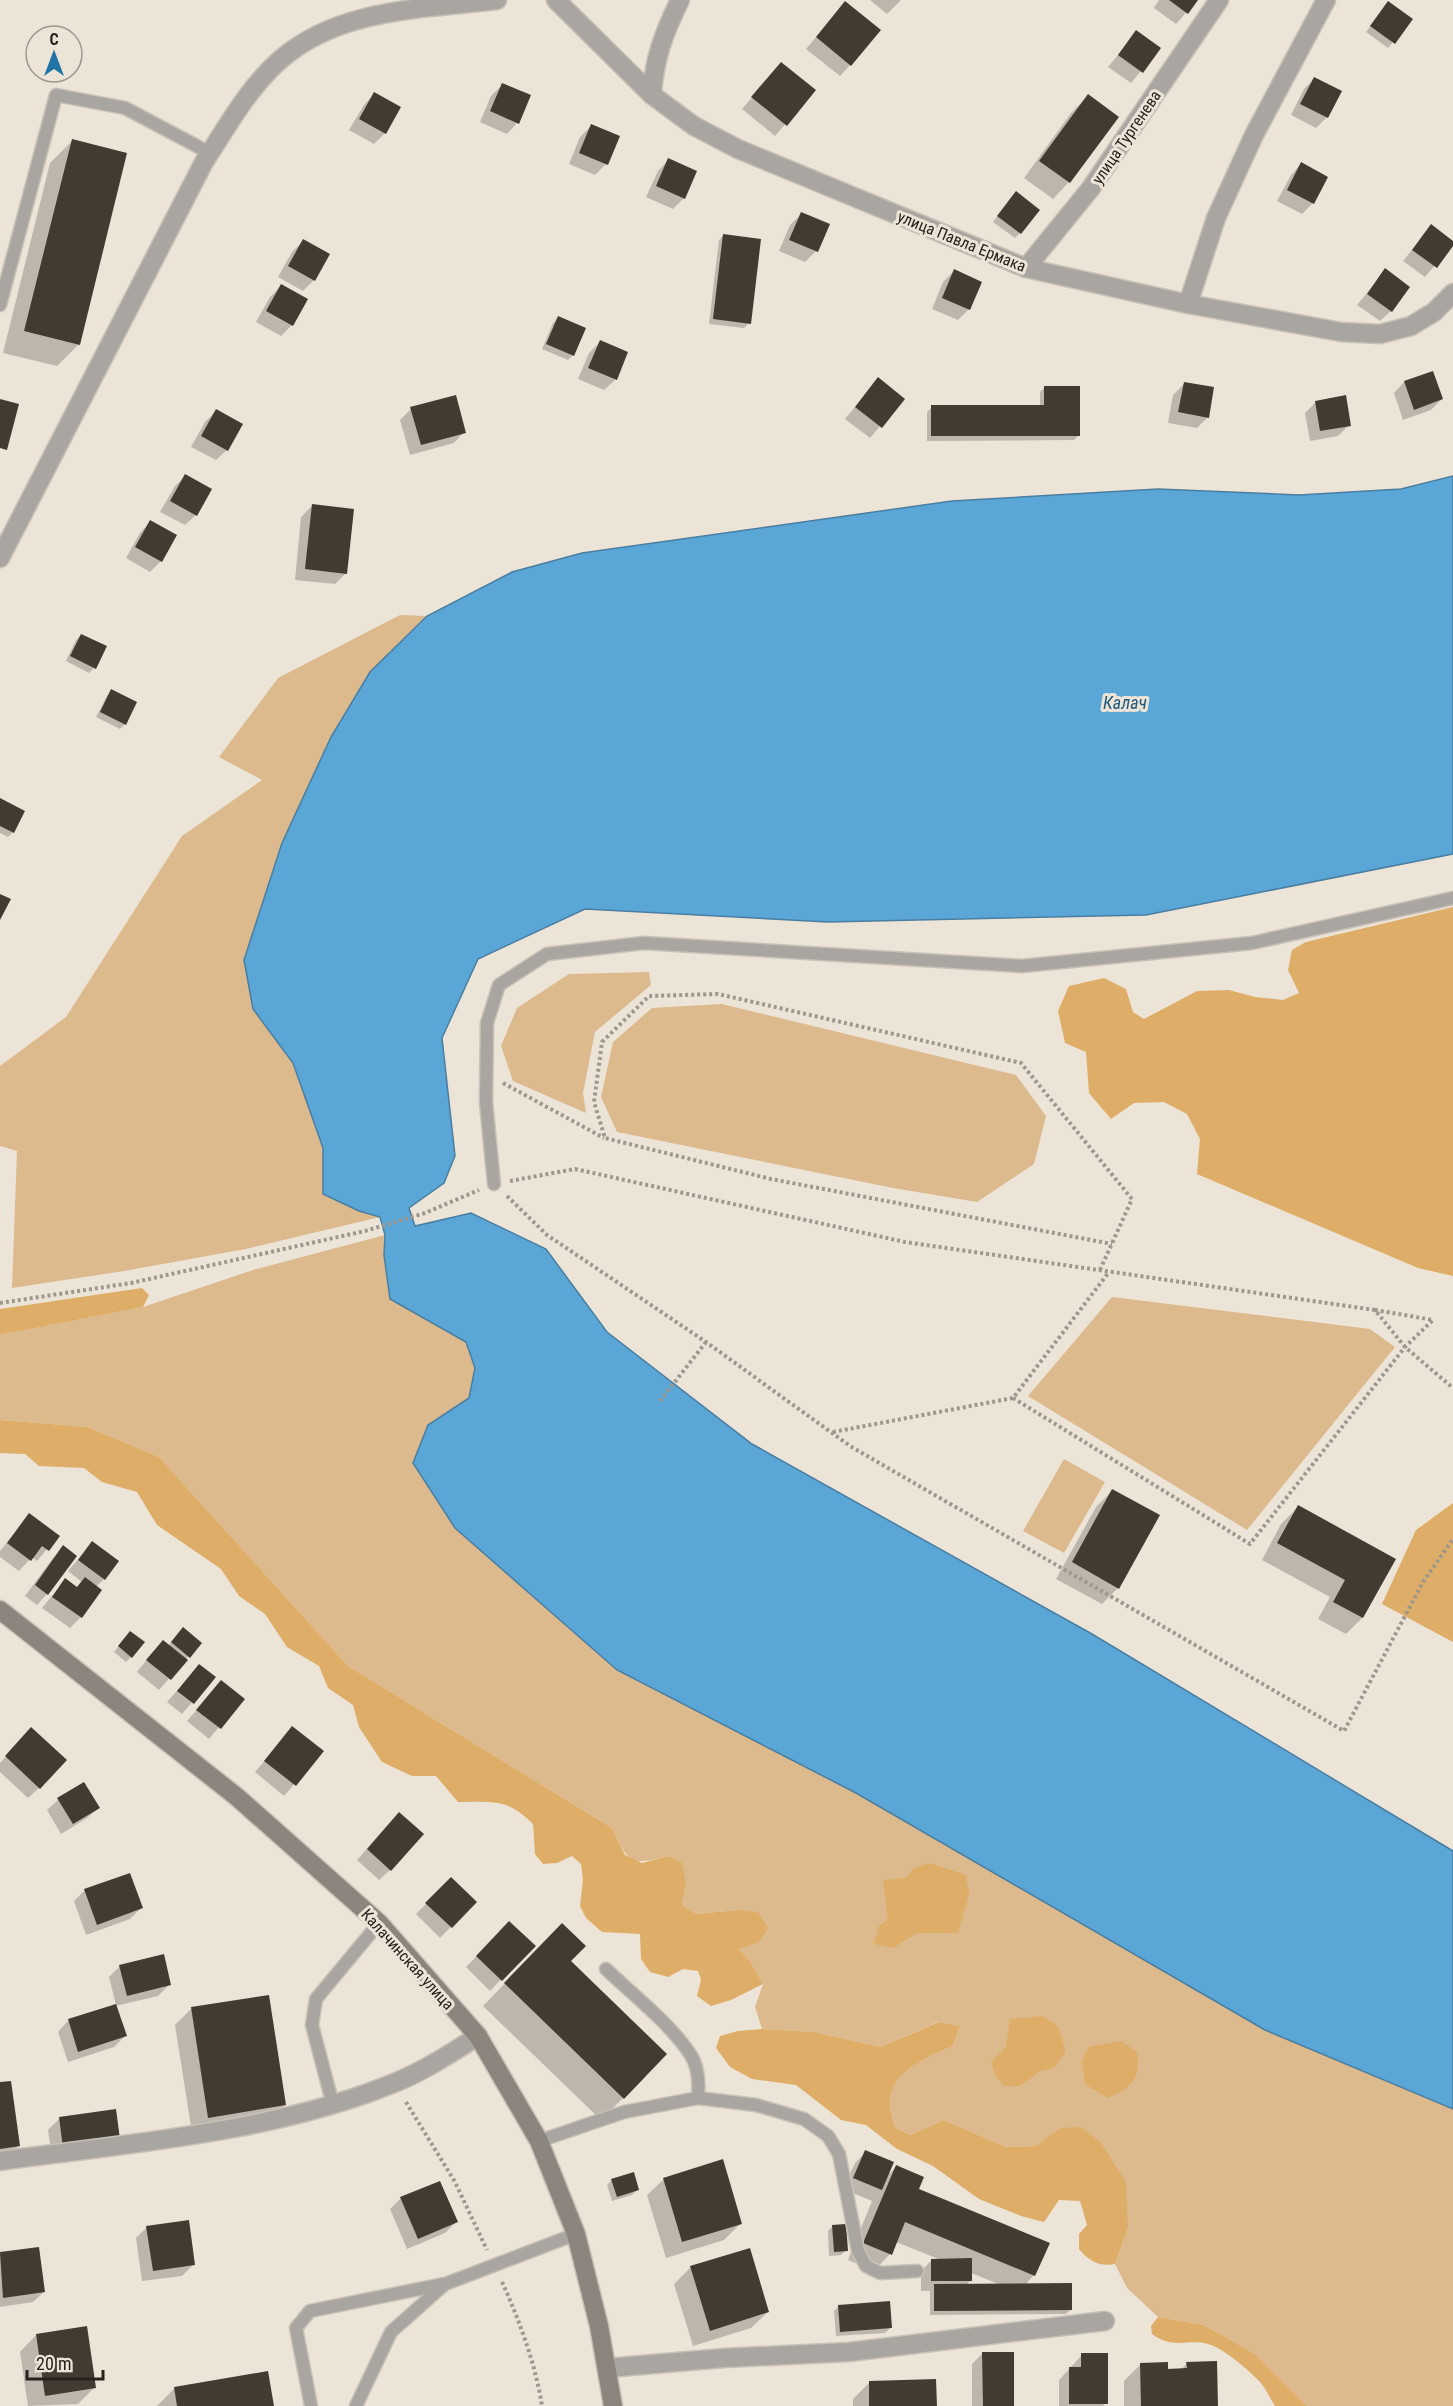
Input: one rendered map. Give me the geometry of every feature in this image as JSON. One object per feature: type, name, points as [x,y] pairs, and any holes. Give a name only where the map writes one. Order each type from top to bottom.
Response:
[{"type":"main road","name":"Калачинская улица","points":[[0,1610],[237,1797],[379,1923],[478,2036],[539,2141],[576,2234],[599,2326],[613,2406]]},
{"type":"street","points":[[0,558],[210,153],[241,103],[280,59],[321,31],[370,15],[497,0]]},
{"type":"street","name":"улица Павла Ермака","points":[[556,0],[652,95],[694,126],[738,149],[1026,268],[1188,304],[1341,332],[1380,334],[1411,326],[1434,312],[1453,293]]},
{"type":"street","points":[[652,95],[653,68],[667,25],[680,0]]},
{"type":"street","name":"улица Тургенева","points":[[1026,268],[1091,188],[1219,0]]},
{"type":"street","points":[[1188,304],[1221,208],[1254,135],[1326,0]]},
{"type":"street","points":[[0,2161],[241,2127],[294,2116],[394,2083],[431,2066],[478,2036]]},
{"type":"street","points":[[607,2368],[724,2358],[849,2352],[1105,2321]]},
{"type":"lane","points":[[0,305],[56,95],[125,108],[210,153]]},
{"type":"lane","points":[[494,1184],[486,1102],[487,1023],[499,985],[547,954],[644,944],[1022,966],[1252,944],[1453,898]]},
{"type":"lane","points":[[333,2105],[312,2025],[316,1999],[379,1923]]},
{"type":"lane","points":[[606,1969],[682,2043],[695,2063],[700,2082],[698,2098]]},
{"type":"lane","points":[[539,2141],[624,2112],[698,2098],[756,2105],[804,2119],[828,2136],[839,2154],[858,2251],[866,2266],[880,2273],[917,2271]]},
{"type":"lane","points":[[311,2406],[296,2328],[310,2311],[445,2284],[576,2234]]},
{"type":"lane","points":[[356,2406],[391,2332],[445,2284]]},
{"type":"path","points":[[605,1138],[594,1102],[602,1042],[649,996],[718,994],[1021,1063],[1132,1199],[1100,1270]]},
{"type":"path","points":[[486,1061],[501,1082],[605,1138],[771,1179],[1112,1244]]},
{"type":"path","points":[[0,1302],[131,1283],[364,1231],[425,1213],[494,1184],[575,1169],[905,1242],[1433,1320],[1405,1347],[1250,1544],[1013,1398]]},
{"type":"path","points":[[494,1184],[547,1235],[706,1342],[850,1446],[1344,1731],[1423,1582],[1453,1539]]},
{"type":"path","points":[[832,1432],[1013,1398],[1109,1272]]},
{"type":"path","points":[[1375,1310],[1405,1347],[1453,1388]]},
{"type":"path","points":[[660,1401],[706,1342]]},
{"type":"path","points":[[394,2083],[455,2182],[512,2304],[540,2390],[542,2406]]},
{"type":"shaded area","points":[[400,615],[427,616],[370,672],[253,1009],[293,1063],[323,1148],[323,1194],[359,1211],[380,1217],[246,1249],[12,1288],[17,1151],[0,1146],[0,1066],[66,1017],[182,836],[262,780],[219,757],[278,678]]},
{"type":"shaded area","points":[[1453,907],[1453,1276],[1418,1268],[1197,1174],[1200,1139],[1187,1114],[1164,1102],[1134,1103],[1111,1119],[1089,1093],[1086,1052],[1065,1043],[1058,1011],[1069,986],[1104,978],[1126,989],[1133,1012],[1144,1019],[1197,991],[1229,990],[1255,997],[1283,1000],[1299,993],[1288,970],[1292,950],[1306,942]]},
{"type":"shaded area","points":[[649,972],[651,985],[595,1032],[583,1093],[586,1113],[513,1081],[501,1046],[517,1008],[569,974]]},
{"type":"shaded area","points":[[722,1004],[1016,1075],[1046,1116],[1034,1164],[977,1202],[893,1188],[617,1132],[601,1097],[613,1042],[652,1008]]},
{"type":"shaded area","points":[[385,1235],[384,1255],[390,1299],[466,1342],[475,1368],[469,1398],[428,1425],[455,1528],[617,1670],[856,1793],[1265,2030],[1453,2109],[1453,2406],[1307,2406],[1255,2354],[1204,2325],[1158,2317],[1127,2288],[1115,2264],[1128,2228],[1060,2128],[1036,2146],[1006,2147],[944,2120],[910,2135],[896,2128],[890,2097],[894,2085],[912,2066],[953,2046],[960,2026],[938,2022],[880,2047],[815,2032],[762,2029],[755,2007],[763,1984],[750,1961],[739,1949],[738,1910],[696,1914],[682,1905],[686,1883],[668,1856],[645,1861],[632,1859],[622,1849],[612,1828],[348,1666],[159,1457],[88,1427],[0,1420],[0,1335],[143,1307],[253,1270]]},
{"type":"shaded area","points":[[142,1288],[149,1295],[143,1307],[0,1335],[0,1309]]},
{"type":"shaded area","points":[[1112,1297],[1370,1329],[1395,1347],[1247,1530],[1028,1396]]},
{"type":"shaded area","points":[[0,1420],[88,1427],[159,1457],[348,1666],[612,1828],[625,1855],[642,1863],[668,1856],[682,1863],[686,1883],[682,1905],[696,1914],[738,1910],[758,1912],[768,1928],[759,1942],[739,1949],[750,1961],[763,1984],[731,2000],[711,2006],[697,1996],[701,1980],[698,1971],[683,1969],[668,1977],[650,1972],[641,1959],[640,1934],[602,1932],[586,1918],[580,1906],[583,1880],[581,1864],[572,1856],[557,1863],[543,1864],[535,1854],[533,1824],[515,1810],[499,1803],[458,1802],[436,1776],[412,1776],[382,1762],[359,1727],[353,1705],[328,1688],[319,1666],[287,1647],[265,1614],[239,1596],[221,1569],[157,1525],[137,1492],[102,1482],[84,1468],[39,1466],[25,1454],[0,1453]]},
{"type":"shaded area","points":[[1064,1459],[1105,1482],[1064,1553],[1023,1531]]},
{"type":"shaded area","points":[[1453,1503],[1453,1642],[1382,1604],[1416,1530]]},
{"type":"shaded area","points":[[929,1863],[966,1875],[969,1894],[958,1933],[917,1933],[893,1948],[874,1944],[879,1926],[888,1920],[883,1880],[906,1878],[914,1868]]},
{"type":"shaded area","points":[[1043,2016],[1058,2027],[1066,2051],[1054,2068],[1040,2071],[1020,2086],[1004,2086],[995,2075],[991,2062],[1006,2047],[1010,2019]]},
{"type":"shaded area","points":[[939,2022],[960,2026],[953,2046],[912,2066],[894,2085],[890,2097],[896,2128],[910,2135],[944,2120],[1006,2147],[1036,2146],[1060,2128],[1081,2127],[1101,2143],[1126,2182],[1128,2228],[1115,2264],[1104,2265],[1095,2262],[1079,2249],[1079,2234],[1087,2225],[1080,2201],[1059,2200],[1044,2222],[1021,2216],[979,2199],[933,2166],[897,2149],[866,2125],[841,2120],[796,2085],[752,2079],[730,2067],[716,2048],[720,2036],[738,2031],[762,2029],[815,2032],[880,2047]]},
{"type":"shaded area","points":[[1121,2041],[1137,2052],[1136,2076],[1124,2090],[1108,2098],[1085,2084],[1082,2061],[1089,2047]]},
{"type":"shaded area","points":[[1158,2317],[1204,2325],[1255,2354],[1307,2406],[1275,2406],[1256,2377],[1223,2351],[1211,2345],[1196,2342],[1175,2343],[1160,2339],[1152,2334],[1151,2326]]},
{"type":"water","name":"Калач","points":[[1453,476],[1453,854],[1146,915],[828,922],[585,909],[478,959],[442,1038],[455,1156],[444,1183],[409,1208],[415,1226],[471,1213],[546,1249],[607,1332],[752,1444],[1092,1634],[1453,1851],[1453,2109],[1265,2030],[856,1793],[617,1670],[455,1528],[413,1463],[428,1425],[469,1398],[475,1368],[466,1342],[390,1299],[384,1255],[385,1235],[380,1217],[359,1211],[323,1194],[323,1148],[293,1063],[253,1009],[244,960],[282,843],[331,737],[370,672],[427,616],[512,572],[582,553],[952,501],[1158,489],[1299,495],[1401,489]]},
{"type":"building","points":[[1169,0],[1198,0],[1188,14]]},
{"type":"building","points":[[845,1],[881,30],[851,66],[816,37]]},
{"type":"building","points":[[1388,1],[1413,19],[1395,44],[1370,26]]},
{"type":"building","points":[[1136,30],[1161,48],[1143,73],[1118,55]]},
{"type":"building","points":[[781,62],[816,90],[787,126],[751,97]]},
{"type":"building","points":[[1314,77],[1342,91],[1328,118],[1300,104]]},
{"type":"building","points":[[502,83],[531,95],[519,124],[490,111]]},
{"type":"building","points":[[374,92],[401,107],[386,134],[359,119]]},
{"type":"building","points":[[1088,94],[1119,117],[1070,183],[1039,161]]},
{"type":"building","points":[[591,124],[620,136],[608,165],[579,153]]},
{"type":"building","points":[[72,139],[127,153],[80,345],[24,331]]},
{"type":"building","points":[[668,158],[697,171],[685,199],[656,186]]},
{"type":"building","points":[[1301,162],[1328,177],[1314,204],[1287,190]]},
{"type":"building","points":[[1016,191],[1040,210],[1021,234],[997,216]]},
{"type":"building","points":[[801,212],[830,224],[818,252],[789,240]]},
{"type":"building","points":[[1431,224],[1453,241],[1453,246],[1437,268],[1412,250]]},
{"type":"building","points":[[723,234],[761,239],[751,324],[713,319]]},
{"type":"building","points":[[303,239],[330,254],[315,281],[288,266]]},
{"type":"building","points":[[1385,268],[1410,287],[1392,312],[1367,294]]},
{"type":"building","points":[[954,269],[982,282],[970,310],[942,298]]},
{"type":"building","points":[[281,284],[308,299],[293,326],[266,311]]},
{"type":"building","points":[[558,316],[586,328],[574,356],[546,344]]},
{"type":"building","points":[[600,340],[628,352],[617,380],[588,368]]},
{"type":"building","points":[[1433,371],[1443,399],[1414,410],[1404,381]]},
{"type":"building","points":[[878,377],[905,399],[882,428],[855,407]]},
{"type":"building","points":[[1184,382],[1214,387],[1209,418],[1178,412]]},
{"type":"building","points":[[1044,386],[1080,386],[1080,436],[931,436],[931,405],[1044,405]]},
{"type":"building","points":[[456,395],[466,433],[421,445],[410,407]]},
{"type":"building","points":[[1346,395],[1351,426],[1320,431],[1315,401]]},
{"type":"building","points":[[0,399],[19,404],[7,450],[0,448]]},
{"type":"building","points":[[216,409],[243,424],[228,451],[201,436]]},
{"type":"building","points":[[185,474],[212,489],[197,516],[170,501]]},
{"type":"building","points":[[312,504],[354,509],[347,574],[305,569]]},
{"type":"building","points":[[150,520],[177,535],[162,562],[135,547]]},
{"type":"building","points":[[81,634],[107,646],[96,669],[70,656]]},
{"type":"building","points":[[111,689],[137,702],[126,725],[100,712]]},
{"type":"building","points":[[0,798],[25,811],[14,833],[0,826]]},
{"type":"building","points":[[0,894],[11,899],[0,920]]},
{"type":"building","points":[[1112,1489],[1160,1515],[1119,1589],[1072,1562]]},
{"type":"building","points":[[1298,1505],[1396,1559],[1363,1618],[1333,1602],[1345,1580],[1277,1543]]},
{"type":"building","points":[[29,1513],[60,1536],[49,1551],[42,1546],[31,1561],[7,1543]]},
{"type":"building","points":[[92,1541],[119,1561],[105,1580],[78,1560]]},
{"type":"building","points":[[63,1545],[77,1556],[48,1595],[35,1585]]},
{"type":"building","points":[[85,1577],[102,1590],[82,1618],[52,1597],[65,1578],[77,1587]]},
{"type":"building","points":[[183,1627],[202,1643],[190,1658],[171,1642]]},
{"type":"building","points":[[130,1631],[145,1642],[132,1658],[118,1646]]},
{"type":"building","points":[[163,1640],[188,1660],[171,1680],[146,1660]]},
{"type":"building","points":[[199,1664],[216,1677],[194,1704],[177,1691]]},
{"type":"building","points":[[221,1680],[245,1699],[221,1729],[196,1710]]},
{"type":"building","points":[[292,1726],[324,1751],[296,1786],[264,1761]]},
{"type":"building","points":[[31,1727],[67,1760],[40,1789],[5,1756]]},
{"type":"building","points":[[84,1782],[100,1808],[73,1824],[57,1798]]},
{"type":"building","points":[[399,1812],[424,1834],[391,1871],[367,1849]]},
{"type":"building","points":[[130,1873],[143,1908],[97,1925],[84,1889]]},
{"type":"building","points":[[451,1877],[477,1902],[452,1928],[425,1903]]},
{"type":"building","points":[[509,1921],[536,1946],[502,1981],[476,1956]]},
{"type":"building","points":[[562,1923],[586,1946],[571,1961],[667,2054],[624,2099],[504,1983]]},
{"type":"building","points":[[164,1954],[171,1985],[127,1996],[119,1965]]},
{"type":"building","points":[[269,1995],[286,2105],[208,2118],[191,2007]]},
{"type":"building","points":[[116,2004],[127,2036],[78,2052],[68,2019]]},
{"type":"building","points":[[11,2081],[20,2146],[0,2149],[0,2082]]},
{"type":"building","points":[[116,2109],[120,2139],[63,2148],[59,2117]]},
{"type":"building","points":[[865,2150],[894,2162],[882,2190],[853,2178]]},
{"type":"building","points":[[723,2159],[742,2224],[682,2242],[663,2178]]},
{"type":"building","points":[[896,2165],[924,2177],[919,2189],[1050,2243],[1035,2276],[905,2222],[892,2255],[863,2243]]},
{"type":"building","points":[[634,2172],[639,2190],[617,2197],[611,2179]]},
{"type":"building","points":[[440,2181],[458,2222],[418,2239],[400,2197]]},
{"type":"building","points":[[189,2220],[195,2265],[153,2271],[146,2226]]},
{"type":"building","points":[[846,2224],[848,2251],[834,2252],[832,2225]]},
{"type":"building","points":[[39,2247],[45,2292],[3,2298],[0,2252]]},
{"type":"building","points":[[750,2248],[769,2312],[710,2331],[690,2266]]},
{"type":"building","points":[[972,2258],[972,2281],[931,2281],[931,2259]]},
{"type":"building","points":[[1072,2283],[1072,2310],[934,2311],[934,2284]]},
{"type":"building","points":[[890,2301],[892,2328],[840,2332],[838,2305]]},
{"type":"building","points":[[87,2326],[96,2388],[45,2396],[36,2334]]},
{"type":"building","points":[[982,2352],[1014,2352],[1014,2406],[983,2406]]},
{"type":"building","points":[[1081,2353],[1108,2353],[1108,2404],[1069,2404],[1069,2367],[1081,2367]]},
{"type":"building","points":[[1217,2361],[1218,2406],[1141,2406],[1140,2363],[1168,2362],[1168,2369],[1187,2368],[1186,2362]]},
{"type":"building","points":[[268,2371],[274,2406],[177,2406],[174,2387]]},
{"type":"building","points":[[936,2379],[937,2406],[869,2406],[869,2381]]}]
